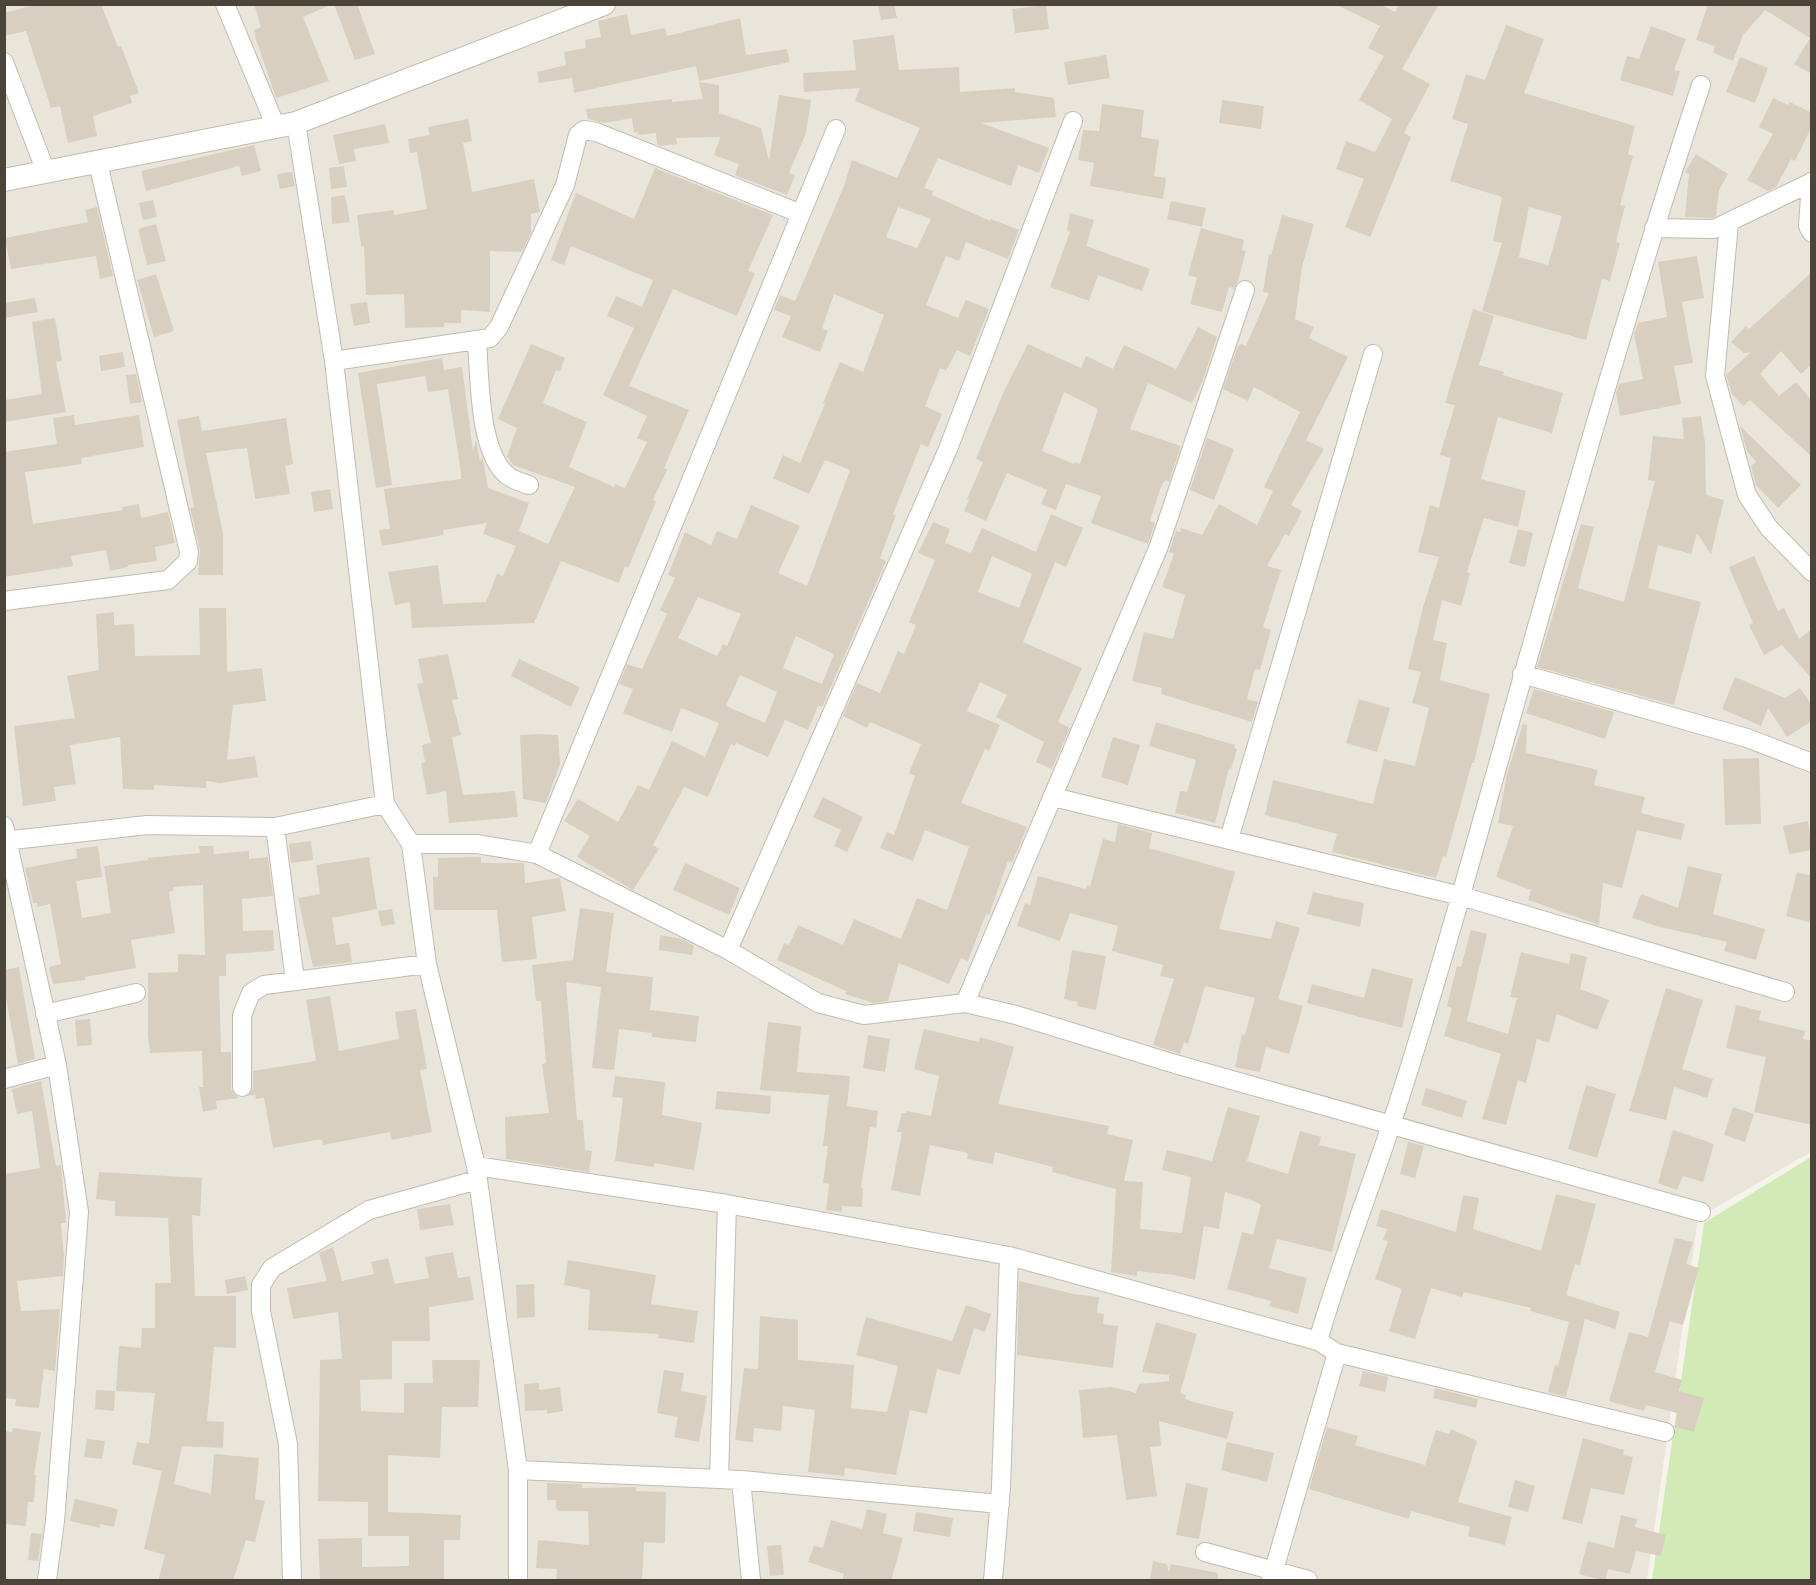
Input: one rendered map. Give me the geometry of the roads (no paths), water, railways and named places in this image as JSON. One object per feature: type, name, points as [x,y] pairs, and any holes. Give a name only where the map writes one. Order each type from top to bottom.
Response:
[{"type":"street","points":[[225,4],[286,125],[334,361],[385,804],[411,844],[427,964],[477,1173],[501,1330],[518,1470],[518,1581]]},
{"type":"street","points":[[4,180],[286,125],[604,4]]},
{"type":"street","points":[[4,62],[46,172]]},
{"type":"street","points":[[1318,1341],[1338,1270],[1392,1124],[1461,896],[1522,674],[1654,228],[1701,86]]},
{"type":"street","points":[[728,950],[948,449],[1073,121]]},
{"type":"street","points":[[537,854],[799,213],[836,129]]},
{"type":"street","points":[[334,361],[477,342],[490,338],[499,327],[565,185],[578,135],[584,130],[799,213]]},
{"type":"street","points":[[4,601],[168,580],[188,561],[189,552],[98,163]]},
{"type":"street","points":[[1654,228],[1714,229],[1811,182],[1808,226],[1812,233]]},
{"type":"street","points":[[1729,222],[1715,376],[1747,495],[1769,528],[1812,572]]},
{"type":"street","points":[[965,1003],[1159,546],[1245,290]]},
{"type":"street","points":[[477,342],[486,431],[491,453],[508,476],[529,485]]},
{"type":"street","points":[[1229,839],[1373,354]]},
{"type":"street","points":[[1522,674],[1747,738],[1812,763]]},
{"type":"street","points":[[1053,796],[1461,896],[1785,992]]},
{"type":"street","points":[[47,1581],[55,1521],[79,1212],[57,1065],[5,835],[147,825],[275,827],[385,804]]},
{"type":"street","points":[[275,827],[295,981]]},
{"type":"street","points":[[411,844],[477,844],[537,854],[728,950],[818,1003],[864,1016],[965,1003],[1016,1015],[1175,1064],[1701,1212]]},
{"type":"street","points":[[242,1087],[242,1015],[250,993],[264,985],[427,964]]},
{"type":"street","points":[[45,1014],[136,993]]},
{"type":"street","points":[[4,1079],[57,1065]]},
{"type":"street","points":[[292,1581],[288,1444],[261,1311],[261,1285],[272,1268],[369,1210],[477,1173],[727,1204],[1009,1256],[1318,1341],[1337,1353],[1665,1432]]},
{"type":"street","points":[[718,1479],[727,1204]]},
{"type":"street","points":[[993,1581],[1000,1504],[1009,1256]]},
{"type":"street","points":[[1272,1576],[1337,1353]]},
{"type":"street","points":[[518,1470],[741,1480],[1000,1504]]},
{"type":"street","points":[[741,1480],[751,1581]]},
{"type":"street","points":[[1205,1552],[1272,1576],[1308,1581]]}]
